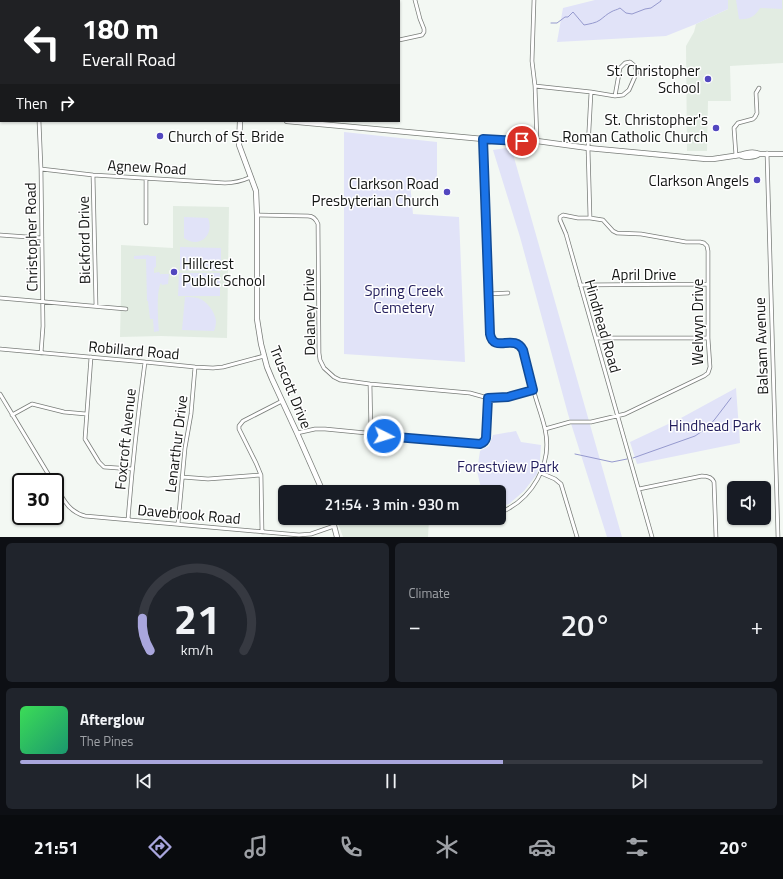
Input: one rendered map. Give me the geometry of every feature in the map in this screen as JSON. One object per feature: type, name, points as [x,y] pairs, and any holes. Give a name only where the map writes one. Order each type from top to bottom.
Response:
[{"type":"street","points":[[96,0],[101,0]]},
{"type":"street","points":[[400,40],[422,35],[424,32],[415,0]]},
{"type":"street","points":[[534,0],[532,61],[535,86],[537,142]]},
{"type":"street","points":[[535,86],[615,96],[623,95],[629,90],[637,72],[635,66],[630,62],[625,63],[620,68],[615,96]]},
{"type":"street","points":[[738,155],[734,128],[738,123],[753,119],[755,117],[757,113],[756,93],[759,88]]},
{"type":"street","points":[[590,218],[588,148],[591,92]]},
{"type":"street","name":"Christopher Road","points":[[39,122],[43,326],[41,353]]},
{"type":"street","name":"Truscott Drive","points":[[240,122],[239,145],[256,190],[257,319],[261,344],[270,373],[320,485]]},
{"type":"street","points":[[305,122],[483,139],[537,142],[706,159],[738,155],[742,157],[756,156],[766,153],[783,154]]},
{"type":"street","points":[[483,139],[488,294],[491,337],[496,343],[514,343],[519,344],[522,348],[533,390],[546,429],[547,443],[541,473],[525,496],[506,510]]},
{"type":"street","name":"Balsam Avenue","points":[[766,153],[778,537]]},
{"type":"street","name":"Agnew Road","points":[[41,169],[93,175],[234,183],[251,176]]},
{"type":"street","name":"Bickford Drive","points":[[93,175],[96,306]]},
{"type":"street","points":[[146,178],[146,223]]},
{"type":"street","name":"Delaney Drive","points":[[257,215],[312,216],[317,221],[319,353],[320,360],[324,368],[334,377],[340,380],[370,384],[470,393],[488,398],[508,397],[533,390]]},
{"type":"street","name":"Hindhead Road","points":[[590,218],[578,218],[563,215],[560,217],[560,220],[566,234],[652,537]]},
{"type":"street","name":"Welwyn Drive","points":[[546,429],[570,422],[591,422],[624,414],[704,376],[708,373],[710,367],[708,338],[707,246],[700,242],[686,242],[641,234],[617,233],[613,231],[603,220],[590,218]]},
{"type":"street","points":[[0,235],[42,238]]},
{"type":"street","name":"April Drive","points":[[580,285],[708,284]]},
{"type":"street","points":[[488,294],[508,293]]},
{"type":"street","points":[[0,298],[126,309]]},
{"type":"street","points":[[596,338],[708,338]]},
{"type":"street","name":"Robillard Road","points":[[0,349],[213,368],[223,367],[264,356]]},
{"type":"street","points":[[92,357],[85,439],[99,462],[104,467],[132,469]]},
{"type":"street","name":"Foxcroft Avenue","points":[[128,520],[138,408],[145,362]]},
{"type":"street","name":"Lenarthur Drive","points":[[178,524],[195,367]]},
{"type":"street","points":[[370,384],[371,434]]},
{"type":"street","points":[[0,394],[47,473]]},
{"type":"street","points":[[297,433],[315,429],[325,429],[483,444],[486,438],[488,398]]},
{"type":"street","points":[[262,532],[261,475],[239,429],[239,426],[243,421],[282,401]]},
{"type":"street","points":[[12,415],[32,404],[64,412],[86,414]]},
{"type":"street","points":[[541,473],[555,479],[561,484],[577,537]]},
{"type":"street","points":[[182,477],[208,479],[261,475]]},
{"type":"street","points":[[639,489],[702,476],[710,476],[714,482],[716,537]]},
{"type":"street","name":"Davebrook Road","points":[[64,502],[66,505],[79,515],[128,520],[306,535],[334,526]]},
{"type":"street","points":[[334,526],[337,537]]},
{"type":"shaded area","name":"St. Christopher School","points":[[728,0],[783,0],[783,63],[730,66],[731,101],[708,101],[707,151],[687,151],[686,46],[694,32],[696,24],[728,9]]},
{"type":"shaded area","name":"Hillcrest Public School","points":[[173,206],[229,207],[227,338],[161,336],[120,337],[121,245],[173,248]]},
{"type":"shaded area","points":[[339,525],[429,525],[428,537],[343,537]]},
{"type":"green space","points":[[595,0],[728,0],[728,9],[666,36],[557,42],[563,8]]},
{"type":"green space","points":[[736,0],[782,0],[782,9],[760,8],[756,14],[751,17],[739,19]]},
{"type":"green space","name":"Spring Creek Cemetery","points":[[344,132],[437,142],[437,184],[410,183],[413,214],[459,217],[465,362],[344,354]]},
{"type":"green space","points":[[511,147],[622,537],[607,537],[568,414],[520,237],[493,150]]},
{"type":"green space","points":[[184,217],[208,218],[210,224],[207,235],[200,241],[195,242],[184,238]]},
{"type":"green space","points":[[180,247],[221,248],[221,271],[180,270]]},
{"type":"green space","points":[[134,256],[156,256],[156,267],[154,268],[154,273],[159,272],[161,275],[169,274],[168,284],[162,285],[161,283],[159,287],[159,331],[154,332],[153,319],[150,319],[147,301],[146,259],[134,259]]},
{"type":"green space","points":[[179,273],[220,273],[220,296],[178,296]]},
{"type":"green space","points":[[185,297],[201,299],[210,307],[216,321],[214,331],[182,330]]},
{"type":"green space","name":"Hindhead Park","points":[[736,388],[740,443],[637,464],[630,442],[681,418]]},
{"type":"green space","name":"Forestview Park","points":[[516,431],[521,442],[541,445],[537,474],[524,491],[506,505],[506,485],[480,485],[477,471],[480,451],[489,446],[493,435]]},
{"type":"waterway","points":[[551,23],[557,23],[565,17],[568,17],[573,12],[584,25],[590,24],[620,8],[626,13],[632,14],[651,8],[661,0]]},
{"type":"waterway","points":[[633,458],[695,436],[707,428],[731,398]]},
{"type":"waterway","points":[[575,454],[612,462],[627,459]]},
{"type":"place","name":"St. Christopher School","points":[[708,79]]},
{"type":"place","name":"St. Christopher's Roman Catholic Church","points":[[716,128]]},
{"type":"place","name":"Church of St. Bride","points":[[160,136]]},
{"type":"place","name":"Clarkson Angels","points":[[757,180]]},
{"type":"place","name":"Clarkson Road Presbyterian Church","points":[[447,192]]},
{"type":"place","name":"Hillcrest Public School","points":[[174,272]]},
{"type":"route","points":[[384,436],[483,444],[486,438],[488,398],[503,398],[533,390],[523,350],[519,344],[496,343],[493,341],[490,334],[483,139],[522,141]]}]
